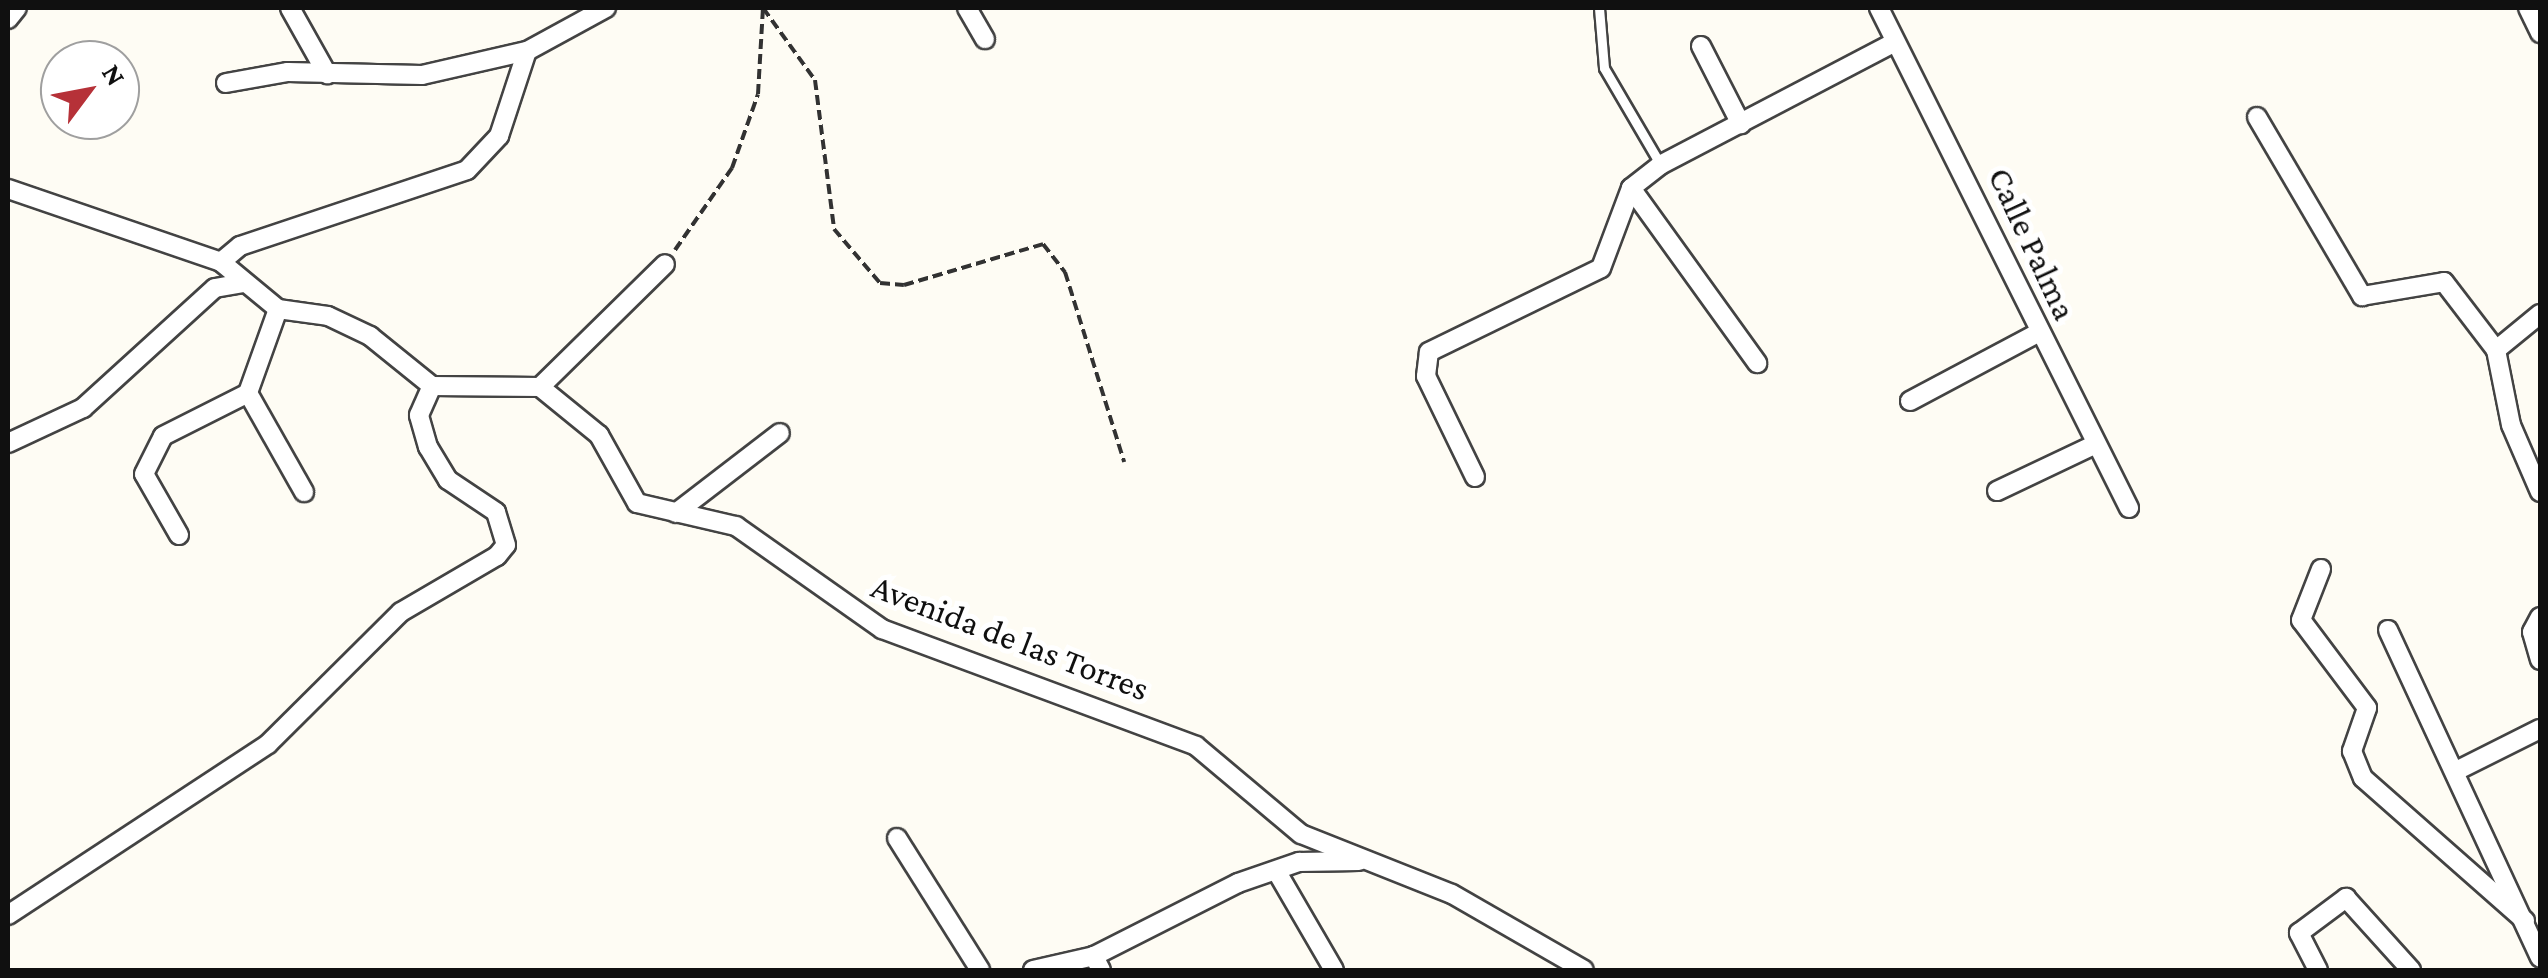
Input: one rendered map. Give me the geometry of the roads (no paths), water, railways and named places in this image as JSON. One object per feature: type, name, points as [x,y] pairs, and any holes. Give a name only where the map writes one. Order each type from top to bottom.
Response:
[{"type":"street","points":[[8,19],[16,8]]},
{"type":"street","points":[[290,8],[327,74]]},
{"type":"street","points":[[226,83],[327,74],[422,74],[527,52],[606,8]]},
{"type":"street","points":[[966,8],[984,38]]},
{"type":"street","name":"Calle Palma","points":[[1878,8],[2094,445],[2129,508]]},
{"type":"street","points":[[2528,8],[2540,33]]},
{"type":"street","points":[[1476,477],[1426,376],[1428,352],[1602,268],[1631,188],[1660,165],[1895,42]]},
{"type":"street","points":[[1701,46],[1741,124]]},
{"type":"street","points":[[221,262],[240,246],[467,170],[498,136],[527,52]]},
{"type":"street","points":[[2257,117],[2362,296],[2444,282],[2496,350],[2511,424],[2540,492]]},
{"type":"street","points":[[1631,188],[1757,362]]},
{"type":"street","points":[[8,189],[221,262],[278,309],[328,316],[370,336],[432,386],[540,387],[665,264]]},
{"type":"street","points":[[8,443],[83,408],[215,288],[243,283]]},
{"type":"street","points":[[179,535],[144,474],[163,436],[248,394],[278,309]]},
{"type":"street","points":[[2496,350],[2540,314]]},
{"type":"street","points":[[1910,400],[2038,333]]},
{"type":"street","points":[[8,915],[268,744],[401,612],[497,556],[506,545],[496,512],[448,480],[428,447],[420,416],[432,386]]},
{"type":"street","name":"Avenida de las Torres","points":[[540,387],[599,435],[637,503],[761,537],[842,608],[882,629],[1196,746],[1274,818],[1360,861],[1452,894],[1584,970]]},
{"type":"street","points":[[248,394],[304,492]]},
{"type":"street","points":[[676,514],[780,432]]},
{"type":"street","points":[[1997,490],[2094,445]]},
{"type":"street","points":[[2321,569],[2301,620],[2367,708],[2352,750],[2363,778],[2525,920]]},
{"type":"street","points":[[2540,617],[2532,632],[2540,660]]},
{"type":"street","points":[[2388,630],[2404,680],[2460,768],[2540,957]]},
{"type":"street","points":[[2460,768],[2540,729]]},
{"type":"street","points":[[897,838],[980,970]]},
{"type":"street","points":[[1033,970],[1097,963],[1276,872],[1360,861]]},
{"type":"street","points":[[1276,872],[1334,970]]},
{"type":"street","points":[[2318,970],[2298,934],[2346,898],[2410,970]]},
{"type":"lane","points":[[1599,8],[1604,68],[1660,165]]}]
